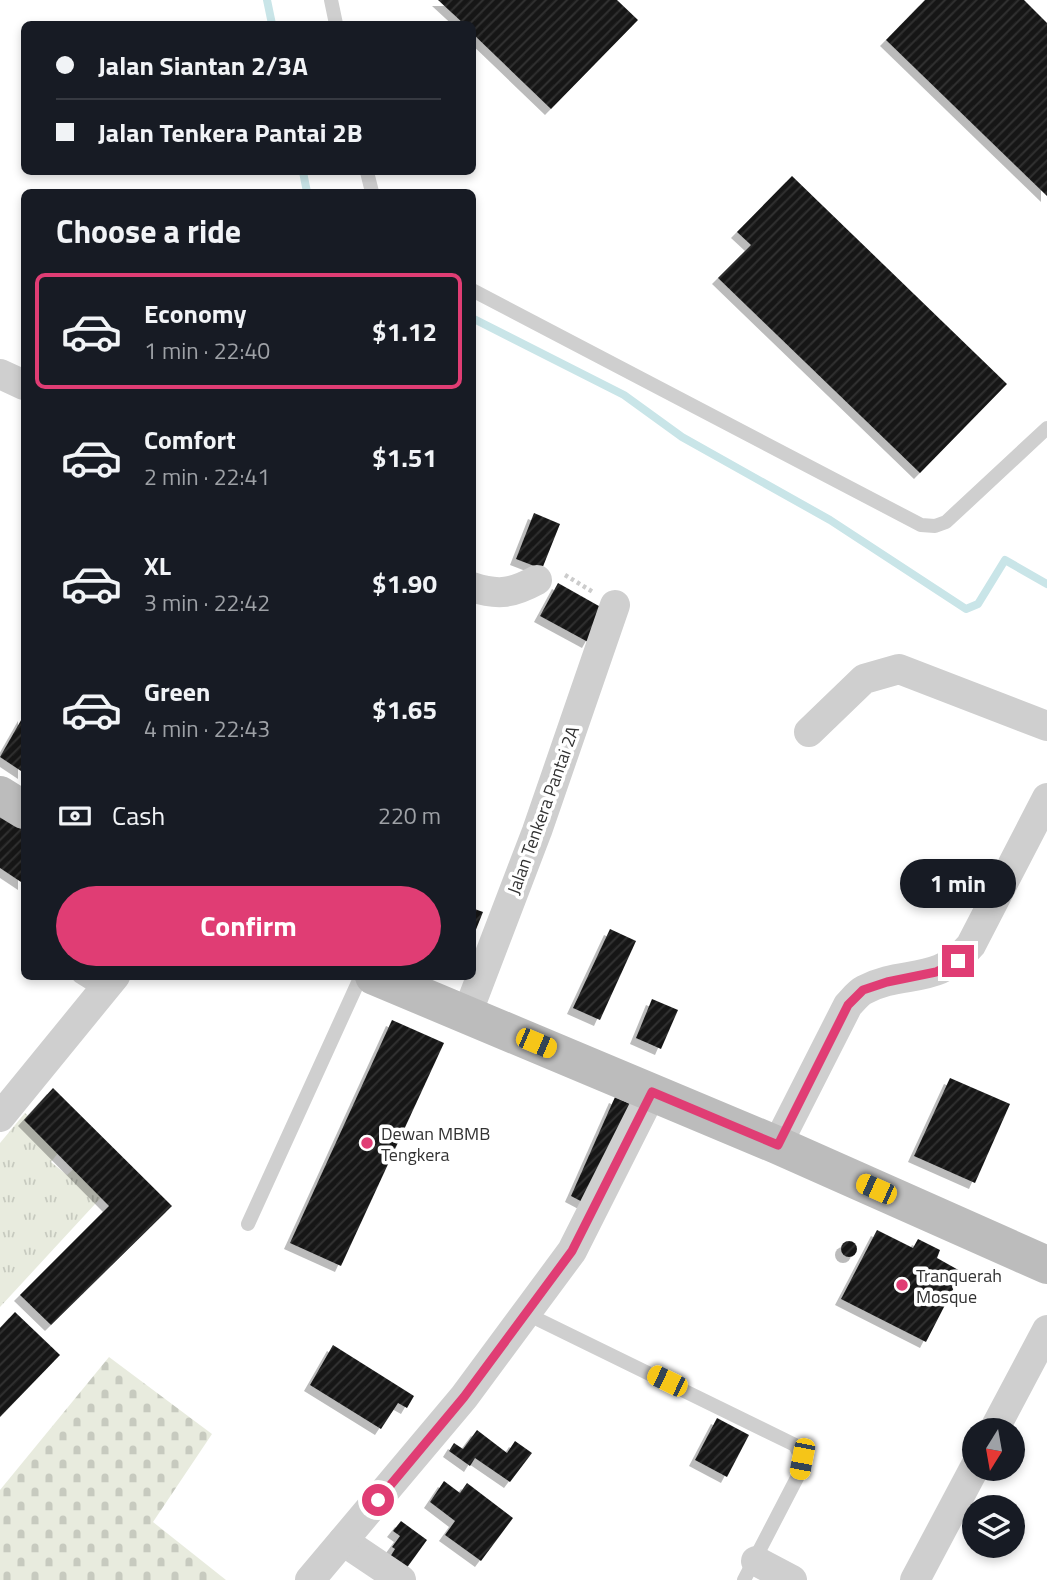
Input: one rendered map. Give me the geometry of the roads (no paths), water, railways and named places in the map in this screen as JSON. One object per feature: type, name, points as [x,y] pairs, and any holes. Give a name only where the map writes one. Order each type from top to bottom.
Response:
[{"type":"main road","points":[[0,795],[21,808]]},
{"type":"main road","points":[[384,980],[778,1145],[1047,1265]]},
{"type":"street","points":[[0,374],[21,384]]},
{"type":"street","points":[[476,588],[498,594],[519,590],[537,580]]},
{"type":"street","name":"Jalan Tenkera Pantai 2A","points":[[467,1014],[537,831],[615,605]]},
{"type":"street","points":[[809,732],[864,679],[899,669],[1047,726]]},
{"type":"street","points":[[778,1145],[848,1005],[863,990],[936,972],[958,961],[971,946],[1047,798]]},
{"type":"street","points":[[0,1117],[99,981]]},
{"type":"street","points":[[310,1580],[464,1397],[572,1251],[652,1092]]},
{"type":"street","points":[[1000,1418],[1047,1330]]},
{"type":"street","points":[[915,1580],[967,1481]]},
{"type":"street","points":[[343,1541],[401,1580]]},
{"type":"street","points":[[750,1570],[792,1580]]},
{"type":"lane","points":[[331,0],[335,21]]},
{"type":"lane","points":[[476,292],[921,526],[935,526],[946,522],[1047,428]]},
{"type":"lane","points":[[248,1223],[359,980]]},
{"type":"lane","points":[[527,1314],[795,1445],[802,1459],[799,1474],[750,1570]]},
{"type":"waterway","points":[[267,0],[271,21]]},
{"type":"waterway","points":[[304,175],[306,189]]},
{"type":"waterway","points":[[476,320],[624,395],[682,437],[830,520],[966,609],[978,604],[1005,560],[1047,584]]},
{"type":"place","name":"Dewan MBMB Tengkera","points":[[367,1143]]},
{"type":"place","name":"Tranquerah Mosque","points":[[902,1285]]}]
